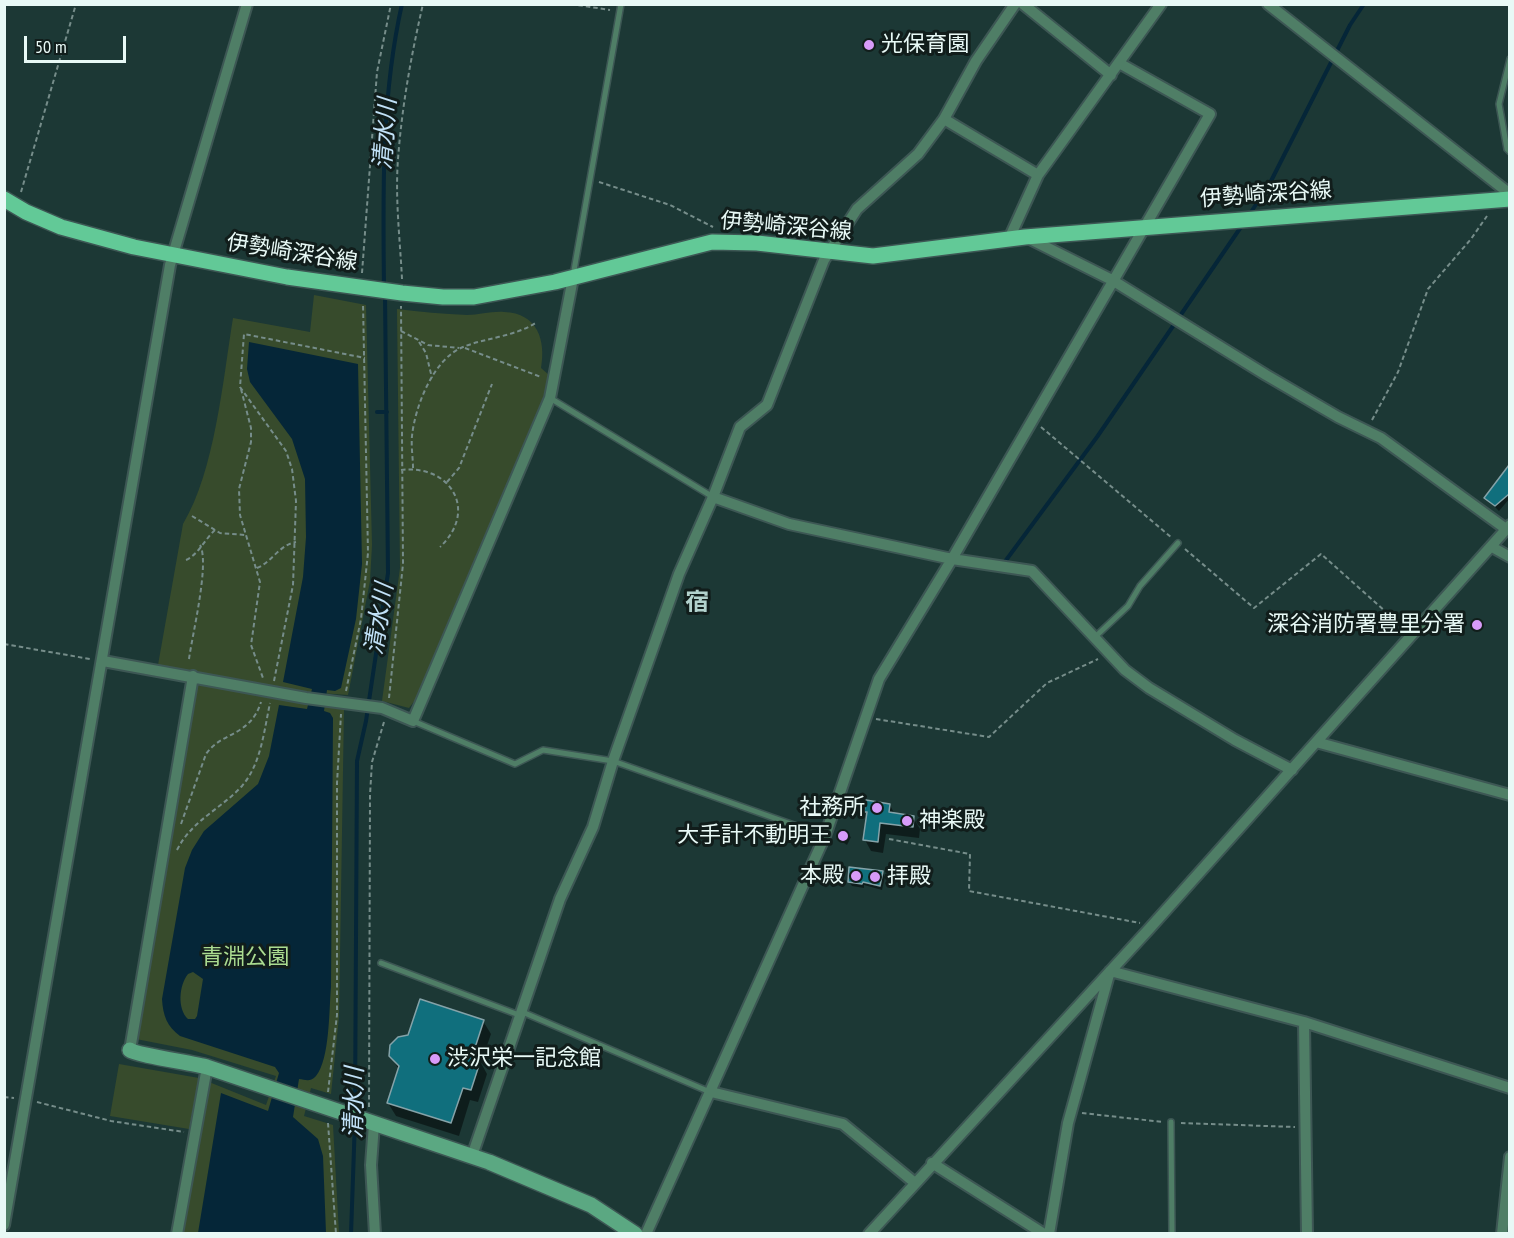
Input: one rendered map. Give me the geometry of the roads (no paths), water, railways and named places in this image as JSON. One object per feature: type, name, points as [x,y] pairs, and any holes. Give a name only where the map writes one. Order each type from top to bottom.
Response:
[{"type":"main road","name":"伊勢崎深谷線","points":[[10,202],[75,232],[174,255],[364,292],[400,297],[474,297],[573,278],[694,245],[732,241],[873,256],[1025,237],[1505,198]]},
{"type":"street","points":[[4,1225],[174,255],[247,4]]},
{"type":"street","points":[[472,1156],[519,1013],[560,899],[593,827],[612,762],[679,574],[713,497],[740,427],[767,405],[828,252],[857,209],[918,154],[944,119],[976,61],[1015,4]]},
{"type":"street","points":[[1023,4],[1111,75]]},
{"type":"street","points":[[1009,239],[1038,175],[1161,4]]},
{"type":"street","points":[[1268,4],[1505,198]]},
{"type":"street","points":[[646,1233],[825,836],[879,679],[952,559],[1210,114],[1119,63]]},
{"type":"street","points":[[944,119],[1038,175]]},
{"type":"street","points":[[869,1233],[1149,929],[1508,527],[1381,438],[1266,375],[1112,280],[1025,237]]},
{"type":"street","points":[[103,661],[306,698],[385,709],[413,721],[550,398],[573,278]]},
{"type":"street","points":[[713,497],[789,524],[952,559],[1032,571],[1110,654],[1149,688],[1235,740],[1292,770]]},
{"type":"street","points":[[1492,547],[1509,557]]},
{"type":"street","points":[[193,676],[130,1050],[136,1054],[178,1059],[207,1067],[326,1108],[370,1118],[472,1156],[591,1205],[635,1233]]},
{"type":"street","points":[[1316,742],[1509,795]]},
{"type":"street","points":[[1110,971],[1304,1022],[1509,1088]]},
{"type":"street","points":[[932,1164],[1046,1233],[1070,1112],[1110,971]]},
{"type":"street","points":[[1304,1022],[1307,1233]]},
{"type":"street","points":[[177,1233],[207,1067]]},
{"type":"street","points":[[711,1092],[843,1124],[915,1183]]},
{"type":"street","points":[[370,1118],[375,1233]]},
{"type":"street","points":[[1502,1233],[1509,1157]]},
{"type":"lane","points":[[573,278],[621,4]]},
{"type":"lane","points":[[1509,59],[1499,104],[1509,152]]},
{"type":"lane","points":[[550,398],[713,497]]},
{"type":"lane","points":[[1095,637],[1128,606],[1140,586],[1178,543]]},
{"type":"lane","points":[[413,721],[509,763],[515,764],[543,750],[612,762],[825,836]]},
{"type":"lane","points":[[381,963],[519,1013],[711,1092]]},
{"type":"lane","points":[[1171,1122],[1172,1233]]},
{"type":"water","name":"青淵公園","points":[[249,342],[358,364],[362,564],[356,619],[341,688],[335,691],[327,690],[324,711],[330,713],[333,718],[331,987],[328,1033],[324,1058],[316,1076],[310,1080],[299,1079],[293,1117],[318,1139],[323,1156],[326,1233],[198,1233],[221,1093],[268,1111],[279,1073],[275,1067],[180,1036],[165,1016],[162,999],[185,868],[192,850],[204,831],[258,784],[269,756],[279,705],[307,709],[312,689],[283,682],[303,577],[306,537],[305,479],[292,439],[250,382],[247,369]],"holes":[[[193,972],[203,979],[197,1016],[195,1019],[188,1019],[184,1015],[180,997],[183,984],[188,974]]]},
{"type":"waterway","name":"清水川","points":[[384,288],[384,181],[387,110],[390,74],[402,4]]},
{"type":"waterway","points":[[1249,215],[1269,185],[1350,25],[1364,4]]},
{"type":"waterway","points":[[998,571],[1097,437],[1243,224]]},
{"type":"waterway","name":"清水川","points":[[355,1113],[357,761],[366,721],[388,573],[385,295]]},
{"type":"waterway","points":[[377,412],[387,412]]},
{"type":"waterway","name":"清水川","points":[[351,1234],[355,1120]]},
{"type":"place","name":"光保育園","points":[[869,45]]},
{"type":"place","name":"深谷消防署豊里分署","points":[[1477,625]]},
{"type":"place","name":"社務所","points":[[877,808]]},
{"type":"place","name":"神楽殿","points":[[907,821]]},
{"type":"place","name":"大手計不動明王","points":[[843,836]]},
{"type":"place","name":"本殿","points":[[856,876]]},
{"type":"place","name":"拝殿","points":[[875,877]]},
{"type":"place","name":"渋沢栄一記念館","points":[[435,1059]]},
{"type":"district","name":"宿","points":[[697,603]]}]
